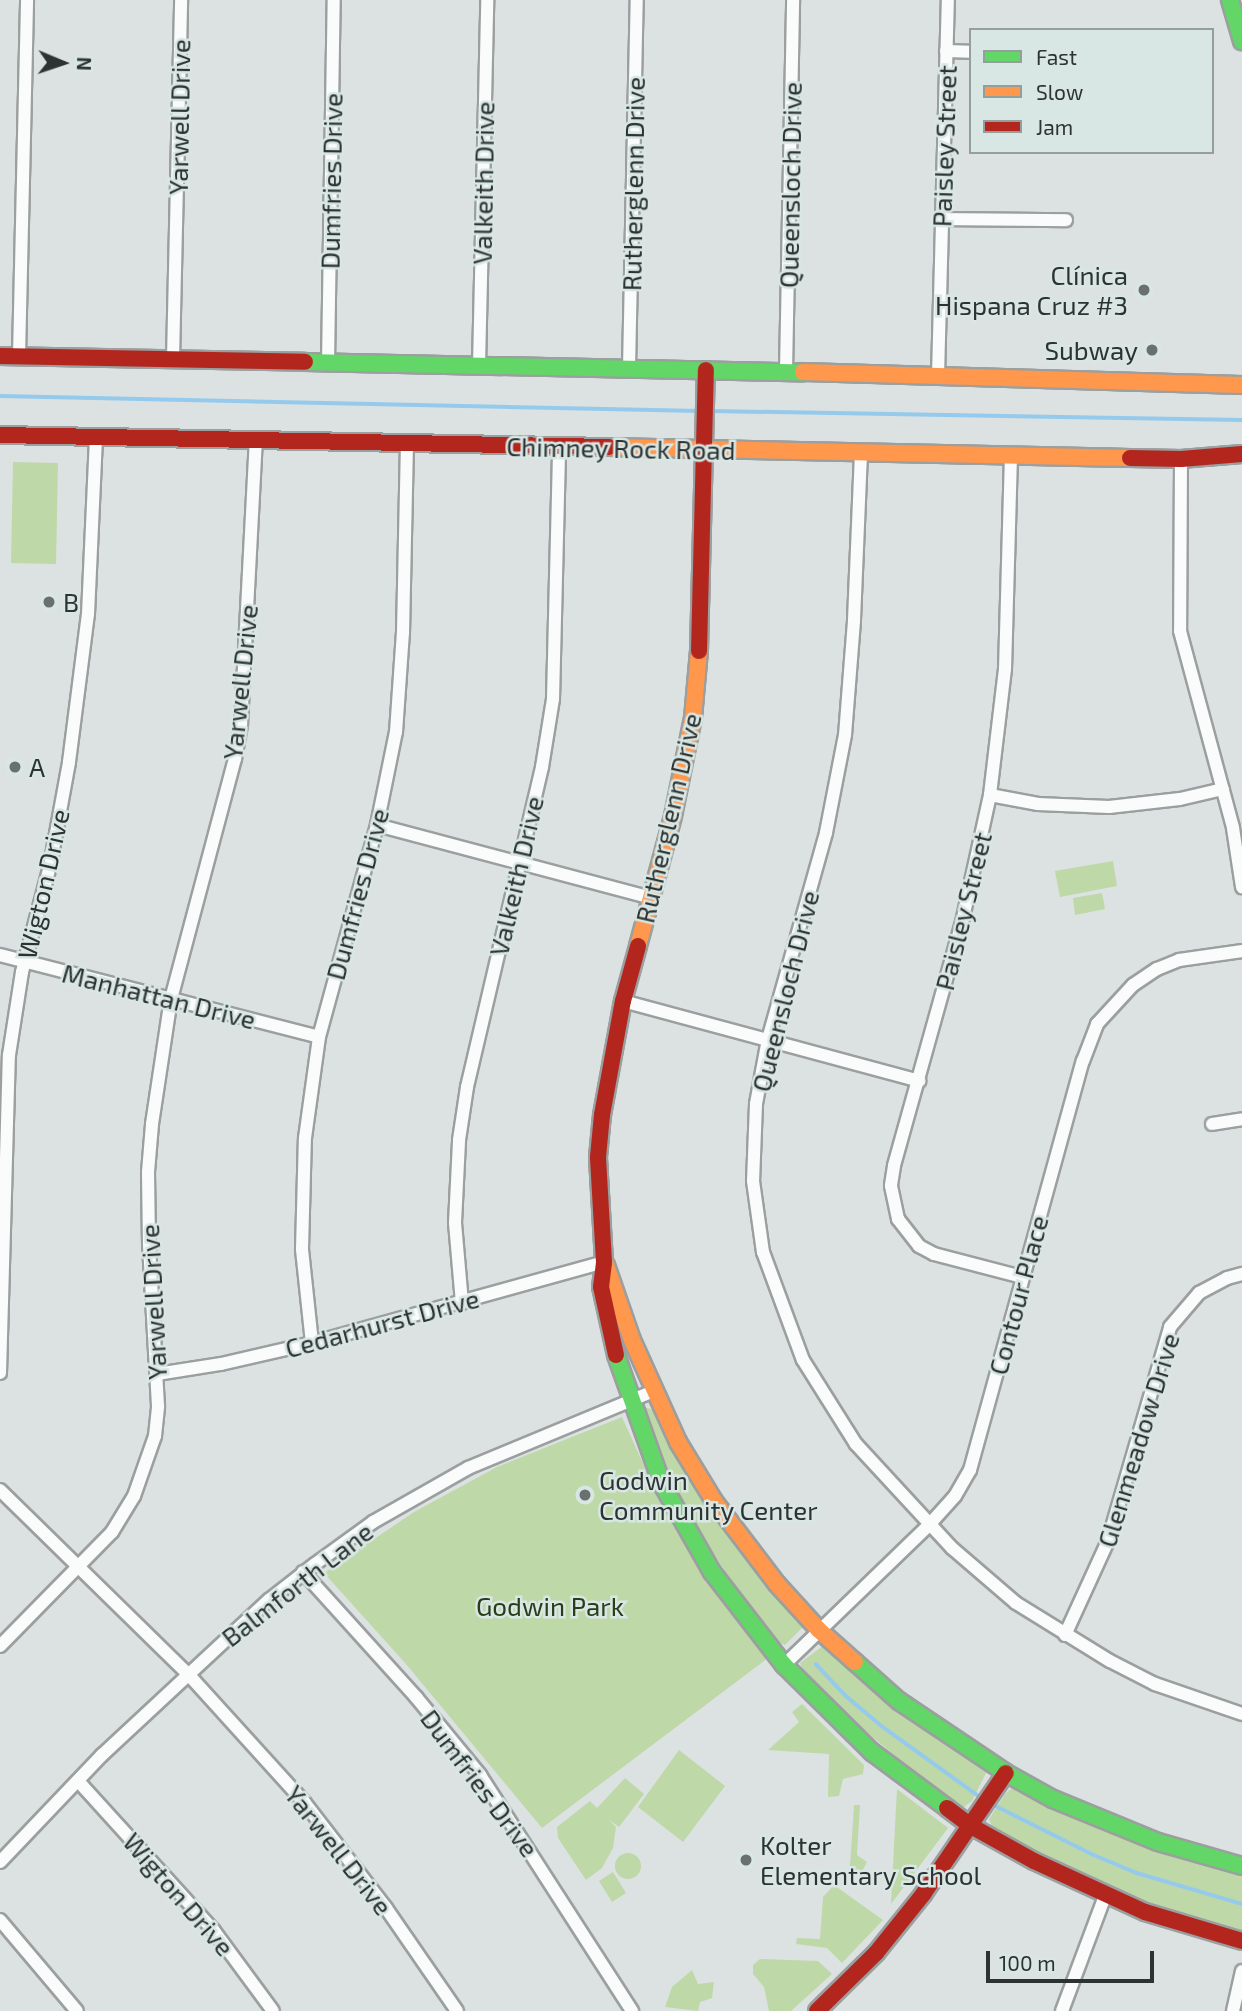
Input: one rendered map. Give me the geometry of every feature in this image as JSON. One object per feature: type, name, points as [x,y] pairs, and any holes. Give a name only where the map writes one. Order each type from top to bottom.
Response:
[{"type":"street","points":[[19,356],[27,0]]},
{"type":"street","name":"Yarwell Drive","points":[[173,359],[181,0]]},
{"type":"street","name":"Dumfries Drive","points":[[328,363],[334,0]]},
{"type":"street","name":"Valkeith Drive","points":[[480,366],[487,0]]},
{"type":"street","name":"Rutherglenn Drive","points":[[629,368],[637,0]]},
{"type":"street","name":"Queensloch Drive","points":[[786,371],[793,0]]},
{"type":"street","name":"Paisley Street","points":[[938,376],[948,0]]},
{"type":"street","points":[[1230,0],[1242,41]]},
{"type":"street","points":[[946,51],[969,52]]},
{"type":"street","points":[[942,219],[1066,220]]},
{"type":"street","points":[[0,356],[786,371],[1242,385]]},
{"type":"street","name":"Rutherglenn Drive","points":[[706,370],[697,682],[685,765],[623,1001],[608,1070],[598,1157],[604,1262],[601,1287],[609,1332],[630,1401],[662,1484],[698,1550],[739,1609],[784,1664],[872,1752],[971,1826],[1034,1861],[1105,1896],[1145,1912],[1242,1941]]},
{"type":"street","name":"Chimney Rock Road","points":[[0,435],[1181,458],[1242,454]]},
{"type":"street","name":"Wigton Drive","points":[[0,1373],[6,1091],[14,1020],[25,962],[50,866],[76,712],[88,614],[96,438]]},
{"type":"street","name":"Yarwell Drive","points":[[256,441],[241,724],[235,759],[171,999],[161,1057],[148,1171],[149,1244],[157,1374],[155,1436],[134,1496],[112,1532],[80,1567],[188,1675],[304,1802],[386,1908],[457,2011]]},
{"type":"street","name":"Dumfries Drive","points":[[312,1343],[304,1293],[301,1206],[305,1138],[319,1037],[391,764],[400,692],[407,444]]},
{"type":"street","name":"Valkeith Drive","points":[[462,1303],[455,1223],[459,1140],[467,1087],[542,768],[553,699],[559,447]]},
{"type":"street","name":"Queensloch Drive","points":[[861,453],[854,621],[845,735],[826,834],[768,1039],[753,1141],[752,1181],[763,1252],[803,1360],[856,1444],[929,1526]]},
{"type":"street","name":"Paisley Street","points":[[1011,455],[1005,669],[990,795],[962,922],[894,1166],[891,1186],[898,1219],[919,1246],[933,1254],[1022,1277]]},
{"type":"street","points":[[1181,458],[1180,631],[1192,684],[1223,789],[1242,887]]},
{"type":"street","points":[[990,795],[1038,804],[1109,807],[1180,799],[1223,789]]},
{"type":"street","points":[[377,825],[652,898]]},
{"type":"street","name":"Contour Place","points":[[784,1664],[929,1526],[955,1496],[970,1470],[1083,1061],[1097,1024],[1133,985],[1157,969],[1180,960],[1242,951]]},
{"type":"street","name":"Manhattan Drive","points":[[0,955],[319,1037]]},
{"type":"street","points":[[623,1001],[919,1081]]},
{"type":"street","points":[[1212,1124],[1242,1119]]},
{"type":"street","name":"Rutherglenn Drive","points":[[604,1262],[654,1391],[678,1442],[713,1502],[777,1584],[819,1630],[899,1701],[1006,1773],[1053,1799],[1147,1838],[1242,1866]]},
{"type":"street","name":"Cedarhurst Drive","points":[[157,1374],[221,1364],[312,1343],[604,1262]]},
{"type":"street","name":"Glenmeadow Drive","points":[[1065,1635],[1108,1541],[1170,1327],[1187,1303],[1199,1293],[1227,1278],[1242,1274]]},
{"type":"street","name":"Balmforth Lane","points":[[0,1862],[102,1755],[303,1572],[373,1522],[468,1468],[654,1391]]},
{"type":"street","points":[[0,1490],[80,1567],[0,1646]]},
{"type":"street","points":[[929,1526],[989,1581],[1065,1635],[1155,1684],[1242,1713]]},
{"type":"street","name":"Dumfries Drive","points":[[303,1572],[416,1697],[480,1775],[632,2011]]},
{"type":"street","points":[[817,2011],[876,1953],[971,1826],[1006,1773]]},
{"type":"street","name":"Wigton Drive","points":[[79,1782],[214,1931],[273,2011]]},
{"type":"street","points":[[1062,2011],[1072,1977],[1105,1896]]},
{"type":"street","points":[[0,1920],[77,2011]]},
{"type":"street","points":[[1233,2011],[1242,1971]]},
{"type":"green space","points":[[13,462],[58,463],[56,564],[11,563]]},
{"type":"green space","points":[[1113,861],[1117,886],[1060,897],[1055,871]]},
{"type":"green space","points":[[1102,893],[1105,909],[1075,915],[1073,898]]},
{"type":"green space","points":[[644,1407],[654,1410],[703,1493],[800,1621],[803,1627],[785,1645],[776,1641],[748,1607],[695,1525],[653,1447],[643,1423]]},
{"type":"green space","name":"Godwin Park","points":[[622,1417],[656,1492],[689,1551],[768,1658],[542,1828],[406,1664],[324,1573],[414,1512],[497,1467]]},
{"type":"green space","points":[[824,1645],[919,1726],[987,1771],[972,1801],[961,1809],[936,1791],[807,1681],[800,1663]]},
{"type":"green space","points":[[802,1704],[864,1765],[863,1774],[843,1779],[839,1796],[828,1797],[829,1754],[768,1750],[799,1722],[792,1712]]},
{"type":"green space","points":[[679,1750],[725,1786],[683,1842],[638,1807]]},
{"type":"green space","points":[[625,1778],[644,1794],[619,1827],[608,1819],[616,1827],[613,1848],[602,1868],[586,1880],[558,1838],[557,1827],[590,1801],[597,1808]]},
{"type":"green space","points":[[1013,1787],[1111,1833],[1176,1858],[1242,1875],[1242,1932],[1141,1900],[1090,1880],[993,1829],[989,1819],[1005,1794]]},
{"type":"green space","points":[[897,1789],[948,1828],[891,1904]]},
{"type":"green space","points":[[854,1805],[860,1805],[857,1855],[867,1862],[860,1875],[850,1866]]},
{"type":"green space","points":[[628,1853],[637,1857],[641,1866],[637,1875],[628,1879],[619,1875],[615,1866],[619,1857]]},
{"type":"green space","points":[[613,1872],[626,1893],[612,1902],[599,1881]]},
{"type":"green space","points":[[834,1885],[883,1920],[842,1963],[827,1948],[796,1944],[797,1938],[820,1939],[823,1897]]},
{"type":"green space","points":[[760,1959],[818,1961],[832,1974],[791,2011],[769,2011],[764,1987],[753,1974],[753,1965]]},
{"type":"green space","points":[[692,1970],[698,1984],[714,1982],[712,1998],[700,2002],[698,2011],[665,2007],[672,1987]]},
{"type":"waterway","points":[[0,396],[701,411]]},
{"type":"waterway","points":[[712,411],[1242,420]]},
{"type":"waterway","points":[[816,1664],[845,1695],[883,1727],[983,1799]]},
{"type":"waterway","points":[[992,1804],[1094,1855],[1137,1873],[1242,1904]]},
{"type":"traffic: fast","points":[[1230,0],[1242,41]]},
{"type":"traffic: fast","points":[[305,362],[803,372]]},
{"type":"traffic: fast","points":[[616,1355],[662,1484],[712,1572],[784,1665],[872,1752],[947,1808]]},
{"type":"traffic: fast","points":[[855,1662],[899,1701],[1006,1773],[1053,1799],[1158,1842],[1242,1866]]},
{"type":"traffic: slow","points":[[803,372],[1242,385]]},
{"type":"traffic: slow","points":[[609,447],[1130,458]]},
{"type":"traffic: slow","points":[[638,946],[673,816],[693,718],[699,651]]},
{"type":"traffic: slow","points":[[606,1265],[632,1340],[678,1442],[714,1501],[777,1584],[819,1630],[855,1662]]},
{"type":"traffic: jam","points":[[0,356],[305,362]]},
{"type":"traffic: jam","points":[[699,651],[706,370]]},
{"type":"traffic: jam","points":[[0,435],[609,447]]},
{"type":"traffic: jam","points":[[1130,458],[1181,459],[1242,454]]},
{"type":"traffic: jam","points":[[616,1355],[601,1287],[604,1262],[598,1157],[602,1115],[623,1001],[638,946]]},
{"type":"traffic: jam","points":[[817,2011],[876,1953],[924,1893],[1006,1773]]},
{"type":"traffic: jam","points":[[947,1808],[971,1826],[1034,1861],[1145,1912],[1242,1941]]},
{"type":"place","name":"Clínica Hispana Cruz #3","points":[[1144,290]]},
{"type":"place","name":"Subway","points":[[1152,350]]},
{"type":"place","name":"B","points":[[49,602]]},
{"type":"place","name":"A","points":[[15,767]]},
{"type":"place","name":"Godwin Community Center","points":[[585,1495]]},
{"type":"place","name":"Kolter Elementary School","points":[[746,1860]]}]
